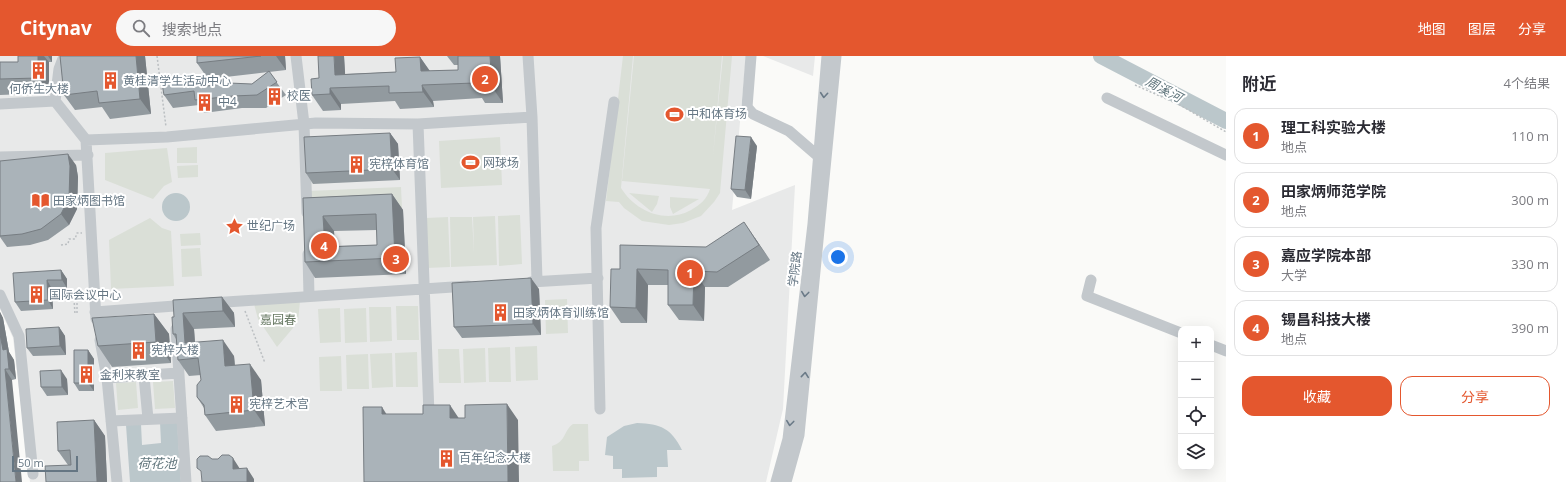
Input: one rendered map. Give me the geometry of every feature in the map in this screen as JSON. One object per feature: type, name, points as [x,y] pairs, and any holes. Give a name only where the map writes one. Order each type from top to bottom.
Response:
[{"type":"street","points":[[64,56],[58,69],[55,101],[86,140],[88,155],[94,312],[107,378],[118,482]]},
{"type":"street","points":[[296,56],[304,124],[307,225]]},
{"type":"street","points":[[528,56],[532,117],[537,281]]},
{"type":"street","points":[[751,56],[747,107],[753,114],[789,131],[818,156]]},
{"type":"street","name":"学院路","points":[[776,482],[788,439],[813,224],[827,56]]},
{"type":"street","name":"学院路","points":[[786,482],[799,435],[836,56]]},
{"type":"street","points":[[1107,98],[1226,155]]},
{"type":"street","points":[[0,104],[55,101]]},
{"type":"street","points":[[600,409],[596,228],[614,102]]},
{"type":"street","points":[[86,140],[167,137],[304,124],[418,124],[532,117]]},
{"type":"street","points":[[418,124],[429,414]]},
{"type":"street","points":[[0,157],[88,155]]},
{"type":"street","points":[[308,241],[310,296]]},
{"type":"street","points":[[522,282],[598,278]]},
{"type":"street","points":[[1091,280],[1087,296],[1178,332]]},
{"type":"street","points":[[94,312],[175,314],[240,300],[477,285]]},
{"type":"street","points":[[0,295],[19,336],[33,474]]},
{"type":"street","points":[[175,314],[186,482]]},
{"type":"street","points":[[1214,346],[1226,351]]},
{"type":"street","points":[[107,378],[178,374]]},
{"type":"street","points":[[144,376],[148,419]]},
{"type":"street","points":[[112,421],[182,418]]},
{"type":"path","points":[[158,56],[167,137]]},
{"type":"path","points":[[1135,85],[1180,105],[1226,132]]},
{"type":"path","points":[[61,244],[68,244],[69,239],[75,239],[77,233],[82,233]]},
{"type":"path","points":[[75,299],[76,314]]},
{"type":"path","points":[[240,300],[265,363]]},
{"type":"shaded area","points":[[0,56],[746,56],[732,210],[795,185],[783,409],[766,482],[30,482],[13,338],[0,309]]},
{"type":"shaded area","points":[[763,56],[815,56],[813,76]]},
{"type":"green space","points":[[623,56],[633,56],[621,188],[635,204],[643,209],[662,216],[672,216],[691,210],[697,206],[705,199],[710,189],[622,181],[634,56],[722,56],[713,156],[723,56],[732,56],[720,193],[701,216],[683,223],[669,225],[642,221],[624,208],[619,202],[606,201]]},
{"type":"green space","name":"网球场","points":[[500,137],[502,185],[441,188],[439,141]]},
{"type":"green space","points":[[197,147],[197,163],[177,163],[177,148]]},
{"type":"green space","points":[[167,148],[172,182],[164,186],[153,199],[105,180],[105,153]]},
{"type":"green space","points":[[198,165],[198,177],[178,178],[177,166]]},
{"type":"green space","points":[[401,187],[402,208],[309,211],[308,191]]},
{"type":"green space","points":[[629,193],[659,196],[657,204],[652,212]]},
{"type":"green space","points":[[670,197],[699,199],[673,214],[670,207]]},
{"type":"green space","points":[[520,215],[522,264],[499,266],[498,216]]},
{"type":"green space","points":[[495,216],[497,265],[451,267],[450,217],[472,217],[474,253],[473,217]]},
{"type":"green space","points":[[448,217],[450,267],[427,268],[426,218]]},
{"type":"green space","points":[[150,218],[162,228],[171,231],[174,286],[111,289],[109,240]]},
{"type":"green space","points":[[200,233],[201,245],[181,246],[180,234]]},
{"type":"green space","points":[[200,248],[202,276],[182,277],[181,249]]},
{"type":"green space","points":[[567,299],[568,333],[546,334],[545,300]]},
{"type":"green space","name":"嘉园春","points":[[300,301],[298,322],[277,347],[258,319],[254,304]]},
{"type":"green space","points":[[396,306],[418,306],[419,340],[397,340]]},
{"type":"green space","points":[[369,307],[391,307],[392,341],[370,342]]},
{"type":"green space","points":[[340,308],[341,342],[320,343],[318,309]]},
{"type":"green space","points":[[366,308],[367,342],[345,343],[344,309]]},
{"type":"green space","points":[[537,346],[538,380],[516,381],[515,347]]},
{"type":"green space","points":[[510,347],[511,382],[489,382],[488,348]]},
{"type":"green space","points":[[485,348],[486,382],[464,383],[463,349]]},
{"type":"green space","points":[[438,349],[459,349],[461,383],[439,383]]},
{"type":"green space","points":[[417,352],[418,387],[396,387],[395,353]]},
{"type":"green space","points":[[392,353],[393,387],[372,388],[370,354]]},
{"type":"green space","points":[[368,354],[369,389],[347,389],[346,355]]},
{"type":"green space","points":[[341,356],[342,391],[320,391],[319,357]]},
{"type":"green space","points":[[173,381],[175,408],[155,409],[153,382]]},
{"type":"green space","points":[[136,382],[138,408],[118,410],[116,383]]},
{"type":"green space","points":[[573,424],[588,424],[589,461],[579,461],[579,471],[553,471],[552,446],[563,439]]},
{"type":"water","points":[[176,193],[186,197],[190,207],[186,217],[176,221],[166,217],[162,207],[166,197]]},
{"type":"water","name":"荷花池","points":[[177,421],[181,482],[130,482],[126,425],[141,424],[142,445],[161,443],[160,422]]},
{"type":"water","points":[[637,423],[659,426],[669,432],[682,450],[667,450],[668,467],[657,467],[657,477],[622,478],[622,469],[613,469],[613,456],[605,455],[607,437],[624,426]]},
{"type":"building","points":[[18,56],[38,56],[38,78],[0,79],[0,62],[18,62]]},
{"type":"building","name":"黄桂清学生活动中心","points":[[60,56],[136,56],[140,99],[99,103],[97,91],[64,95]]},
{"type":"building","points":[[197,56],[261,56],[197,63]]},
{"type":"building","points":[[318,56],[334,56],[335,75],[396,72],[395,58],[420,57],[421,71],[458,70],[458,56],[490,56],[492,87],[475,88],[474,83],[422,85],[423,92],[389,93],[389,86],[330,88],[330,94],[312,95],[311,79],[319,78]]},
{"type":"building","points":[[269,71],[277,82],[257,95],[195,100],[194,91],[164,95],[162,84],[199,80],[200,87],[229,83],[252,84]]},
{"type":"building","name":"宪梓体育馆","points":[[390,133],[392,169],[306,173],[304,137]]},
{"type":"building","points":[[736,136],[751,137],[745,190],[731,189]]},
{"type":"building","name":"田家炳图书馆","points":[[68,154],[70,166],[69,198],[61,214],[41,229],[22,234],[0,236],[0,161]]},
{"type":"building","points":[[392,194],[395,258],[305,262],[303,198]],"holes":[[[376,214],[377,245],[325,247],[323,216]]]},
{"type":"building","points":[[744,222],[759,245],[717,272],[694,271],[693,305],[668,305],[668,270],[637,269],[636,308],[610,307],[611,269],[620,269],[620,245],[706,247]]},
{"type":"building","points":[[61,270],[62,280],[47,280],[48,300],[15,302],[13,273]]},
{"type":"building","name":"田家炳体育训练馆","points":[[531,278],[533,324],[454,327],[452,283]]},
{"type":"building","points":[[222,297],[223,311],[183,313],[185,343],[223,340],[225,366],[250,364],[254,410],[205,415],[204,405],[197,397],[197,385],[201,380],[198,358],[178,360],[176,334],[173,334],[173,300]]},
{"type":"building","points":[[154,314],[156,342],[98,346],[92,318]]},
{"type":"building","points":[[59,327],[60,346],[27,348],[26,329]]},
{"type":"building","points":[[0,334],[3,350],[7,349],[9,369],[5,369],[16,482],[0,482]]},
{"type":"building","points":[[74,350],[88,350],[88,383],[74,383]]},
{"type":"building","points":[[61,370],[62,387],[41,387],[40,371]]},
{"type":"building","name":"百年纪念大楼","points":[[507,404],[508,482],[364,482],[363,407],[382,407],[382,414],[423,414],[423,405],[450,405],[450,418],[465,418],[465,405]]},
{"type":"building","points":[[94,420],[97,482],[46,482],[45,466],[71,465],[70,450],[58,451],[57,422]]},
{"type":"building","points":[[222,455],[229,455],[233,458],[233,469],[247,468],[247,482],[202,482],[201,471],[197,468],[197,459],[200,456],[208,456],[212,459],[218,459]]},
{"type":"waterway","name":"周溪河","points":[[1101,56],[1226,121]]},
{"type":"place","name":"何侨生大楼","points":[[39,70]]},
{"type":"place","name":"田家炳师范学院","points":[[485,79]]},
{"type":"place","name":"黄桂清学生活动中心","points":[[110,81]]},
{"type":"place","name":"校医","points":[[274,96]]},
{"type":"place","name":"中4","points":[[205,102]]},
{"type":"place","name":"中和体育场","points":[[674,114]]},
{"type":"place","name":"网球场","points":[[470,163]]},
{"type":"place","name":"宪梓体育馆","points":[[356,164]]},
{"type":"place","name":"田家炳图书馆","points":[[40,201]]},
{"type":"place","name":"世纪广场","points":[[234,226]]},
{"type":"place","name":"锡昌科技大楼","points":[[324,246]]},
{"type":"place","name":"嘉应学院本部","points":[[396,259]]},
{"type":"place","name":"理工科实验大楼","points":[[690,273]]},
{"type":"place","name":"国际会议中心","points":[[36,295]]},
{"type":"place","name":"田家炳体育训练馆","points":[[500,313]]},
{"type":"place","name":"宪梓大楼","points":[[138,350]]},
{"type":"place","name":"金利来教室","points":[[87,375]]},
{"type":"place","name":"宪梓艺术宫","points":[[236,404]]},
{"type":"place","name":"百年纪念大楼","points":[[446,458]]}]
